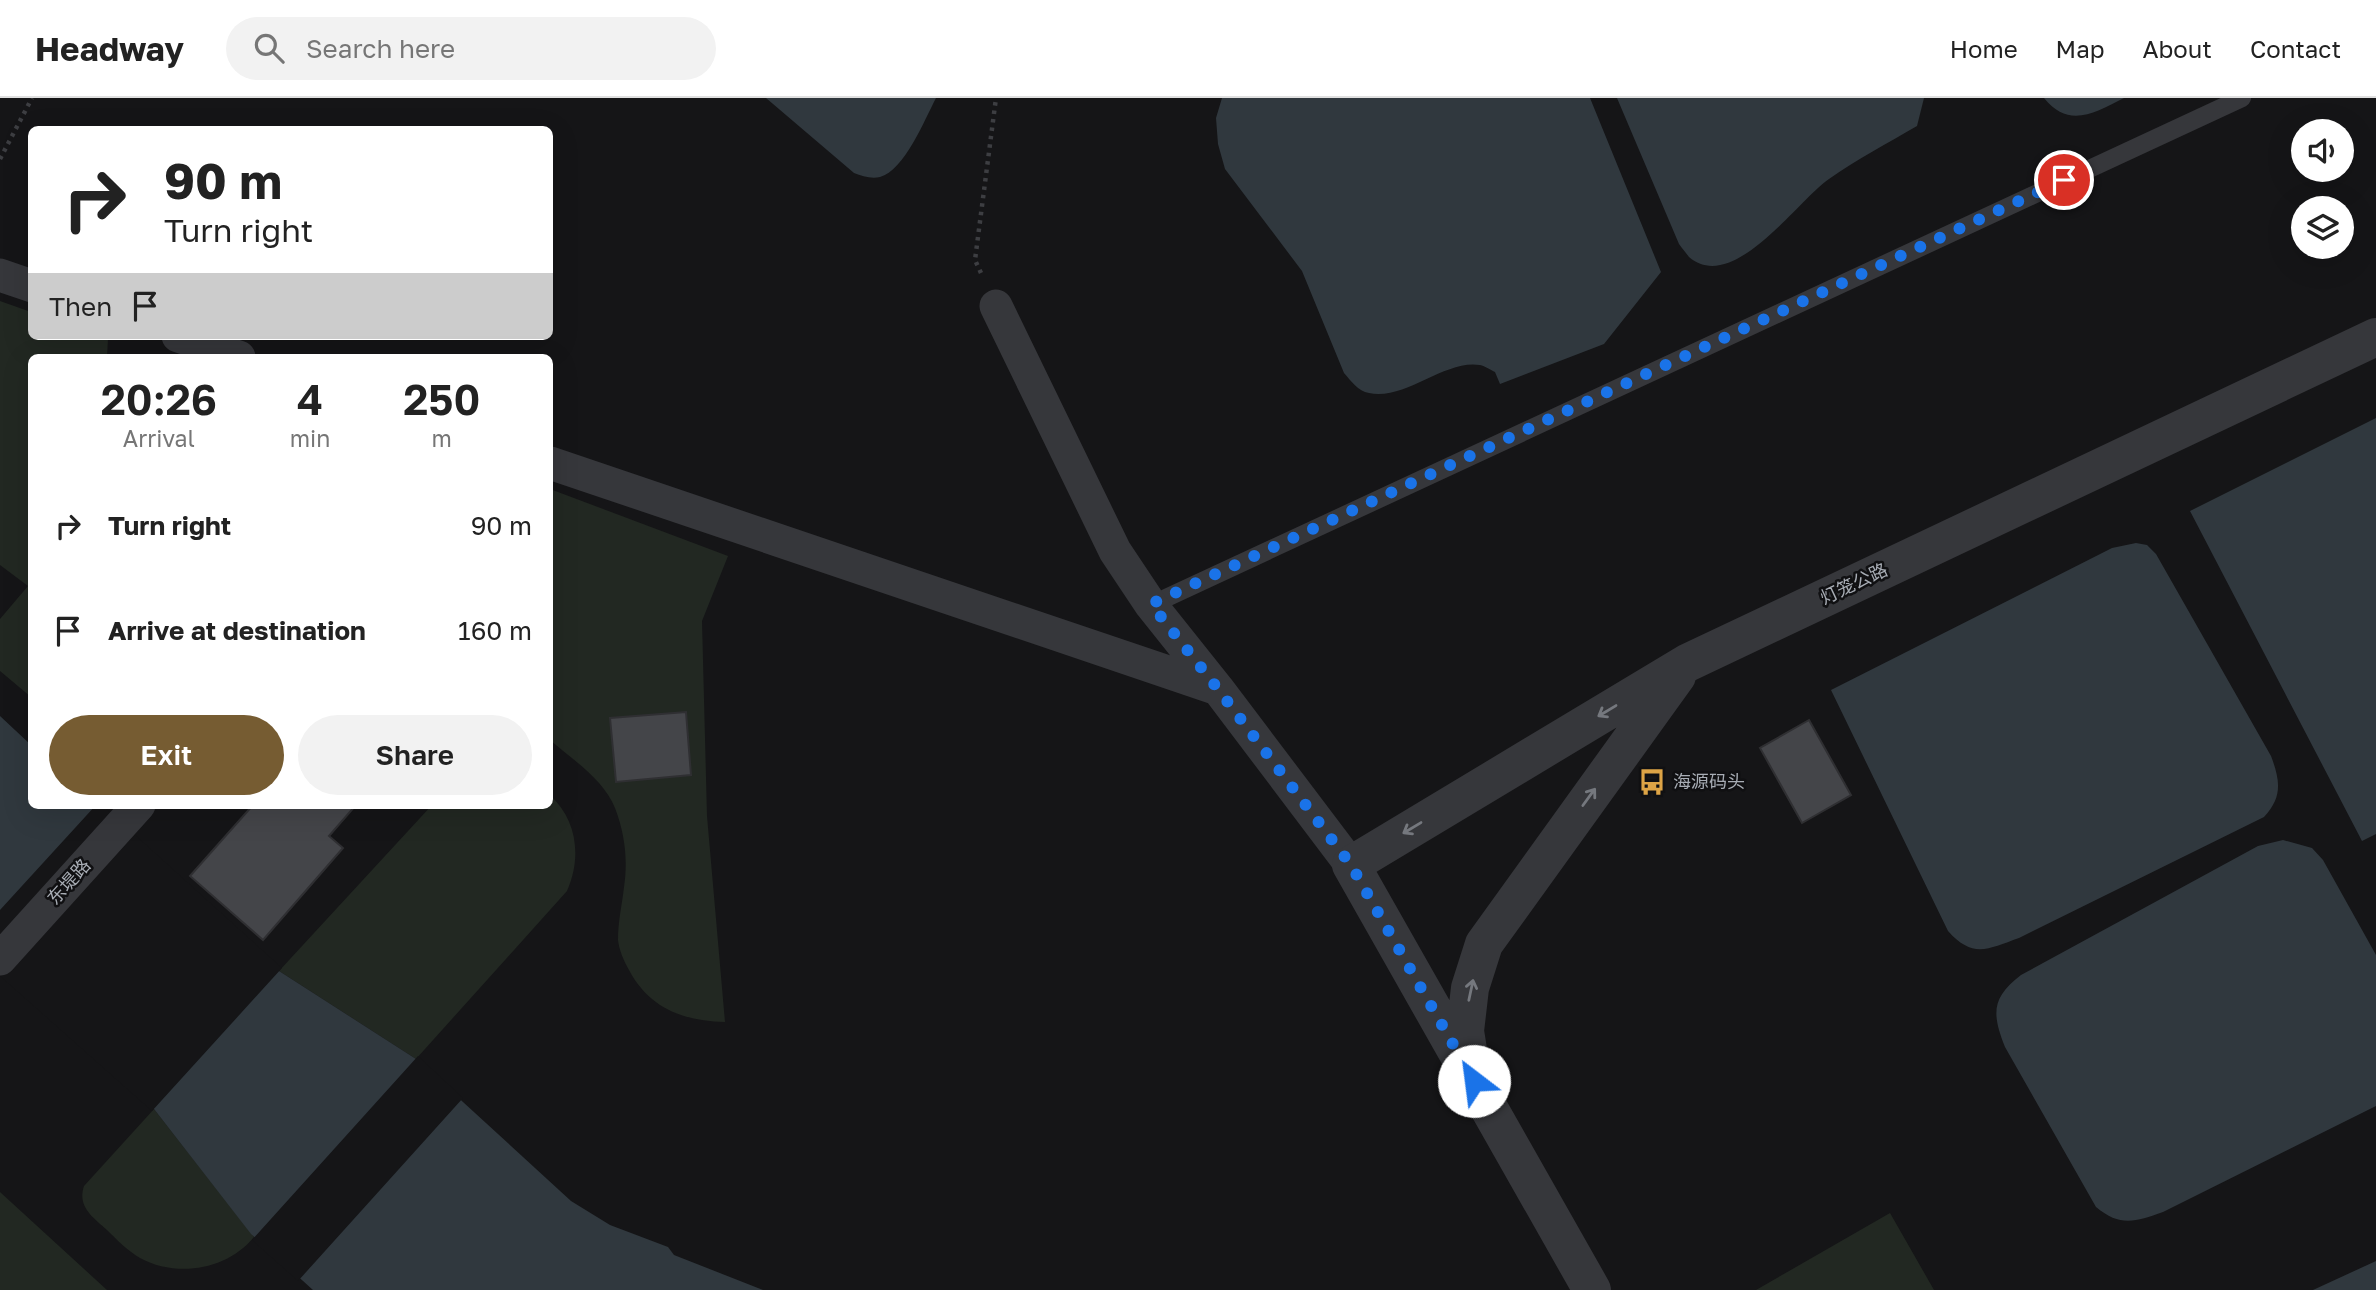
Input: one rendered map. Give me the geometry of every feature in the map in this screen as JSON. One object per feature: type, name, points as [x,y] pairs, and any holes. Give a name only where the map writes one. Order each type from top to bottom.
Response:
[{"type":"street","points":[[0,275],[28,285]]},
{"type":"street","points":[[996,306],[1115,551],[1151,604],[1351,865],[1592,1290]]},
{"type":"street","name":"灯笼公路","points":[[1351,865],[1686,663],[2376,337]]},
{"type":"street","points":[[190,340],[230,354]]},
{"type":"street","points":[[553,464],[1218,689]]},
{"type":"street","points":[[1474,1081],[1465,1031],[1471,988],[1484,944],[1686,663]]},
{"type":"street","name":"东堤路","points":[[0,959],[135,809]]},
{"type":"lane","points":[[1151,604],[2242,98]]},
{"type":"path","points":[[0,159],[32,98]]},
{"type":"path","points":[[996,98],[975,260],[996,306]]},
{"type":"shaded area","points":[[766,98],[936,98],[905,155],[889,173],[873,178],[854,173]]},
{"type":"shaded area","points":[[1222,98],[1590,98],[1661,272],[1604,344],[1500,384],[1495,372],[1480,365],[1467,365],[1439,373],[1397,391],[1383,394],[1365,392],[1344,373],[1302,271],[1225,169],[1218,144],[1216,118]]},
{"type":"shaded area","points":[[1617,98],[1924,98],[1917,126],[1829,179],[1764,240],[1744,255],[1725,264],[1706,265],[1689,257],[1679,244]]},
{"type":"shaded area","points":[[2044,98],[2124,98],[2092,113],[2072,116],[2053,108]]},
{"type":"shaded area","points":[[0,301],[28,311],[28,340],[108,340],[107,354],[28,354],[28,586],[0,565]]},
{"type":"shaded area","points":[[2376,418],[2376,834],[2362,841],[2190,511]]},
{"type":"shaded area","points":[[553,490],[728,556],[702,621],[707,816],[725,1022],[695,1019],[669,1010],[647,994],[629,970],[618,940],[626,867],[623,837],[610,798],[577,762],[553,742]]},
{"type":"shaded area","points":[[2136,543],[2147,545],[2156,554],[2271,756],[2278,781],[2277,795],[2264,817],[2019,938],[1990,948],[1965,945],[1948,931],[1831,690],[2112,548]]},
{"type":"shaded area","points":[[28,586],[28,694],[0,671],[0,619]]},
{"type":"shaded area","points":[[0,716],[28,742],[28,809],[100,809],[279,971],[416,1059],[571,1201],[610,1225],[668,1247],[674,1255],[763,1290],[313,1290],[251,1234],[154,1109],[0,971]]},
{"type":"shaded area","points":[[553,798],[566,816],[571,827],[575,852],[572,878],[567,891],[416,1059],[279,971],[428,809],[553,809]]},
{"type":"shaded area","points":[[2283,840],[2312,848],[2323,860],[2376,955],[2376,1106],[2163,1212],[2128,1221],[2113,1218],[2096,1207],[2005,1047],[1996,1016],[1999,999],[2021,975],[2258,846]]},
{"type":"shaded area","points":[[154,1109],[254,1237],[230,1257],[201,1267],[185,1269],[154,1264],[127,1249],[85,1206],[82,1193],[84,1186]]},
{"type":"shaded area","points":[[0,1192],[107,1290],[0,1290]]},
{"type":"shaded area","points":[[1890,1213],[1934,1290],[1756,1290]]},
{"type":"shaded area","points":[[2376,1261],[2376,1290],[2313,1290]]},
{"type":"pier","points":[[92,809],[106,809],[282,968],[152,1111],[0,976],[0,910]]},
{"type":"pier","points":[[418,1056],[463,1098],[298,1281],[252,1240]]},
{"type":"building","points":[[686,712],[691,775],[616,782],[610,718]]},
{"type":"building","points":[[1809,720],[1851,795],[1802,823],[1760,748]]},
{"type":"building","points":[[249,809],[353,809],[329,836],[343,848],[263,940],[190,876]]},
{"type":"place","name":"海源码头","points":[[1652,782]]},
{"type":"route","points":[[1474,1081],[1351,865],[1151,604],[2064,180]]}]
